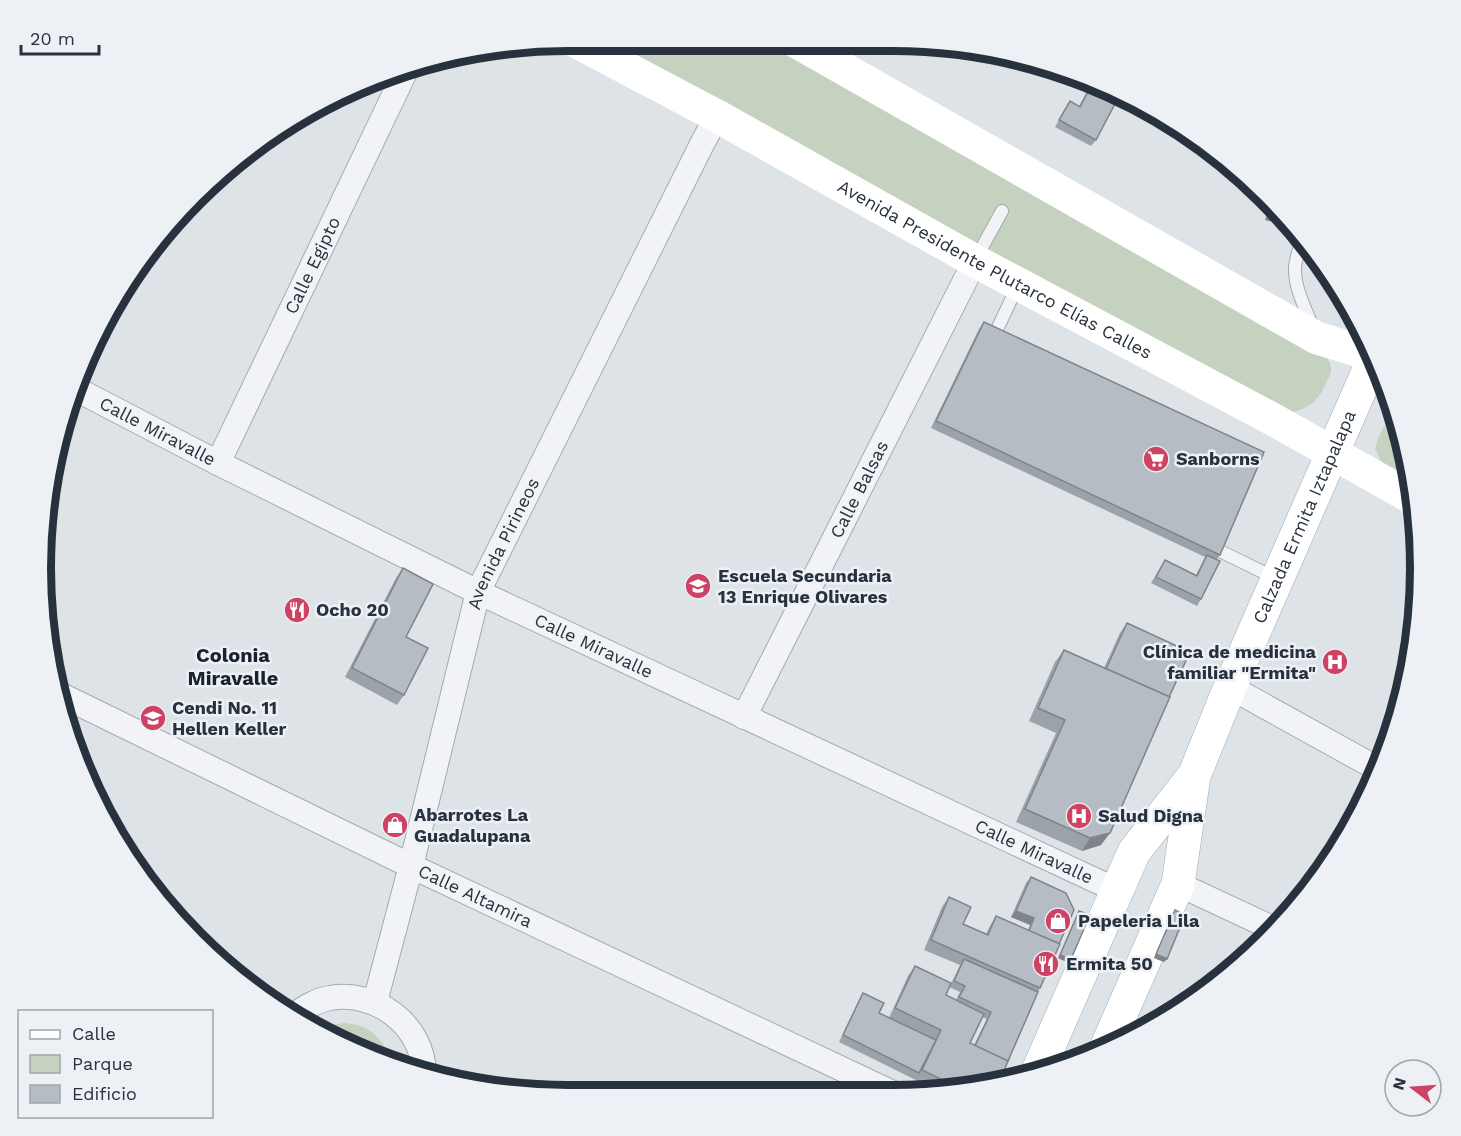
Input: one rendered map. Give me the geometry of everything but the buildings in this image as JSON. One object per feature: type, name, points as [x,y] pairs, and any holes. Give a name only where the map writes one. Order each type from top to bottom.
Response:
[{"type":"main road","name":"Avenida Presidente Plutarco Elías Calles","points":[[596,51],[717,116],[975,261],[1405,494]]},
{"type":"main road","points":[[813,51],[1317,338],[1363,353]]},
{"type":"main road","name":"Calzada Ermita Iztapalapa","points":[[1115,1035],[1178,884],[1194,776],[1369,366]]},
{"type":"main road","name":"Calzada Ermita Iztapalapa","points":[[1041,1063],[1134,852],[1194,776]]},
{"type":"street","name":"Calle Egipto","points":[[218,463],[403,78]]},
{"type":"street","name":"Avenida Pirineos","points":[[375,1002],[478,592],[717,116]]},
{"type":"street","name":"Calle Balsas","points":[[744,717],[975,261]]},
{"type":"street","name":"Calle Miravalle","points":[[82,392],[218,463],[478,592],[1116,890]]},
{"type":"street","points":[[1230,687],[1371,765]]},
{"type":"street","name":"Calle Altamira","points":[[68,698],[411,866],[876,1085]]},
{"type":"street","points":[[1178,884],[1267,926]]},
{"type":"street","points":[[301,1011],[329,998],[352,996],[375,1002],[398,1016],[415,1037],[423,1064]]},
{"type":"lane","points":[[975,261],[1002,211]]},
{"type":"lane","points":[[1299,249],[1295,277],[1317,338]]},
{"type":"lane","points":[[994,336],[1019,284]]},
{"type":"lane","points":[[1220,551],[1277,579]]},
{"type":"green space","points":[[612,51],[797,51],[1322,349],[1331,366],[1331,372],[1322,391],[1306,407],[1289,413]]},
{"type":"green space","points":[[1388,423],[1402,479],[1385,469],[1375,449],[1382,430]]},
{"type":"green space","points":[[345,1023],[366,1028],[376,1036],[387,1052],[328,1026]]},
{"type":"place","name":"Sanborns","points":[[1156,459]]},
{"type":"place","name":"Escuela Secundaria 13 Enrique Olivares","points":[[698,586]]},
{"type":"place","name":"Ocho 20","points":[[297,610]]},
{"type":"place","name":"Clínica de medicina familiar \"Ermita\"","points":[[1335,662]]},
{"type":"place","name":"Cendi No. 11 Hellen Keller","points":[[153,718]]},
{"type":"place","name":"Salud Digna","points":[[1079,816]]},
{"type":"place","name":"Abarrotes La Guadalupana","points":[[395,825]]},
{"type":"place","name":"Papeleria Lila","points":[[1058,921]]},
{"type":"place","name":"Ermita 50","points":[[1046,964]]},
{"type":"district","name":"Colonia Miravalle","points":[[233,666]]}]
